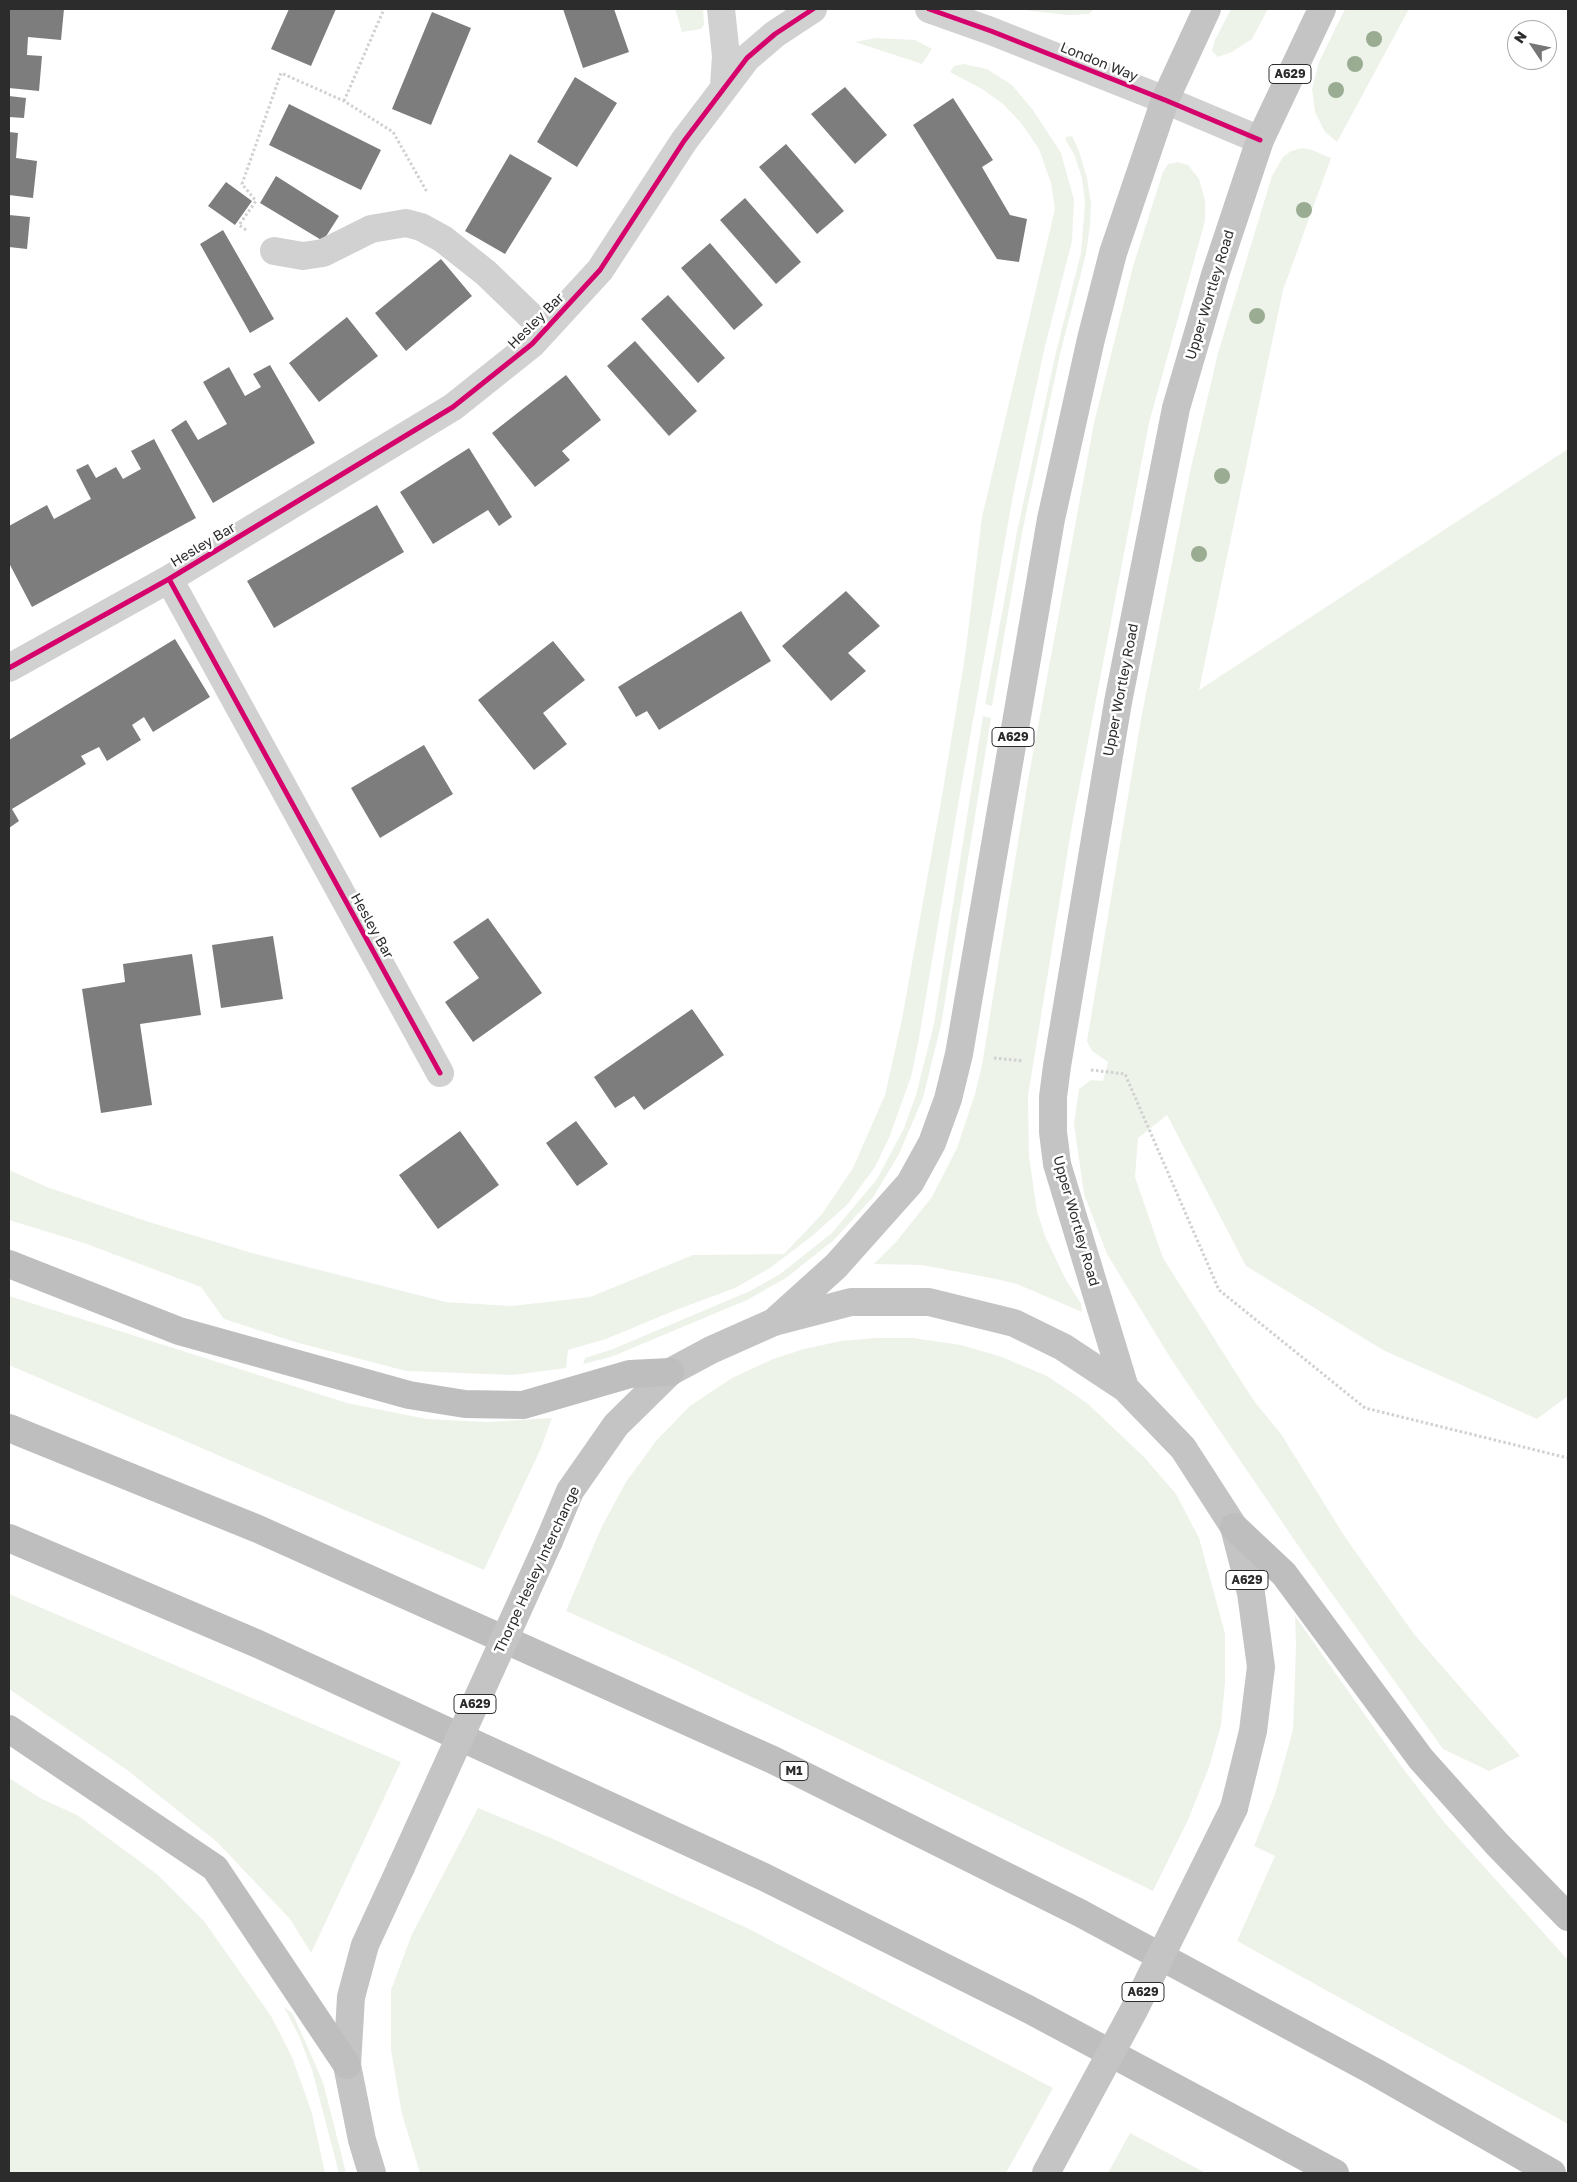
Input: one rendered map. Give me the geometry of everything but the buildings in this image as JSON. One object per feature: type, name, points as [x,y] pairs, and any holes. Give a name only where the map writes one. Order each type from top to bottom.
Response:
[{"type":"highway","points":[[9,1264],[179,1331],[409,1395],[456,1403],[523,1405],[630,1374],[670,1372]]},
{"type":"highway","name":"M1","points":[[9,1428],[258,1528],[773,1760],[1080,1913],[1375,2072],[1552,2173]]},
{"type":"highway","points":[[1234,1527],[1284,1574],[1421,1759],[1496,1844],[1568,1917]]},
{"type":"highway","points":[[9,1538],[258,1644],[764,1877],[1028,2009],[1335,2173]]},
{"type":"highway","points":[[9,1729],[214,1868],[347,2066]]},
{"type":"main road","name":"A629","points":[[774,1322],[836,1266],[910,1183],[932,1143],[948,1099],[960,1054],[1036,603],[1070,426],[1113,254],[1165,100],[1206,9]]},
{"type":"main road","name":"Upper Wortley Road","points":[[1125,1388],[1057,1164],[1053,1132],[1053,1097],[1057,1066],[1118,702],[1176,408],[1215,275],[1260,140],[1322,9]]},
{"type":"main road","name":"Thorpe Hesley Interchange","points":[[372,2173],[362,2140],[347,2066],[351,1997],[365,1946],[570,1491],[616,1425],[670,1372],[711,1350],[774,1322],[851,1302],[929,1302],[1014,1323],[1063,1347],[1125,1388],[1183,1448],[1234,1527],[1250,1593],[1261,1667],[1252,1732],[1234,1808],[1134,2010],[1046,2173]]},
{"type":"street","points":[[721,9],[726,56],[724,86]]},
{"type":"street","name":"Hesley Bar","points":[[9,668],[169,579],[453,406],[532,344],[600,270],[684,141],[747,58],[775,34],[813,9]]},
{"type":"street","name":"London Way","points":[[932,9],[1165,100],[1260,140]]},
{"type":"street","points":[[274,251],[303,256],[323,254],[371,229],[406,223],[421,226],[443,239],[486,272],[545,330]]},
{"type":"street","name":"Hesley Bar","points":[[169,579],[440,1073]]},
{"type":"path","points":[[344,101],[384,9]]},
{"type":"path","points":[[274,251],[239,226],[256,201],[242,184],[281,73],[344,101],[393,132],[428,193]]},
{"type":"path","points":[[960,1054],[1125,1074],[1219,1290],[1365,1408],[1568,1458]]},
{"type":"shaded area","points":[[675,9],[703,9],[704,25],[701,29],[682,32]]},
{"type":"shaded area","points":[[1014,9],[1092,9],[1092,11],[1089,14],[1068,15]]},
{"type":"shaded area","points":[[1231,9],[1268,9],[1252,39],[1232,52],[1218,57],[1212,51],[1215,40]]},
{"type":"shaded area","points":[[1345,9],[1409,9],[1337,142],[1325,132],[1315,112],[1312,89],[1319,62]]},
{"type":"shaded area","points":[[876,38],[915,40],[932,49],[922,64],[855,42]]},
{"type":"shaded area","points":[[964,64],[987,69],[1012,85],[1033,110],[1061,153],[1074,200],[1072,241],[1045,346],[1014,490],[911,1077],[889,1138],[875,1167],[847,1205],[812,1236],[770,1268],[735,1288],[606,1339],[568,1350],[566,1368],[513,1375],[406,1371],[295,1342],[224,1319],[201,1287],[84,1243],[9,1220],[9,1170],[47,1187],[149,1222],[252,1253],[446,1302],[512,1306],[590,1297],[693,1255],[784,1254],[822,1214],[853,1168],[885,1095],[902,1019],[943,790],[965,656],[982,517],[1055,209],[1051,183],[1039,149],[1021,123],[1003,104],[982,89],[950,72],[954,66]]},
{"type":"shaded area","points":[[1072,136],[1079,151],[1087,178],[1091,203],[1090,226],[1086,254],[1060,354],[1022,533],[992,706],[985,704],[1017,532],[1056,352],[1081,253],[1085,203],[1082,178],[1074,154],[1066,141],[1066,137]]},
{"type":"shaded area","points":[[1302,148],[1331,158],[1283,290],[1199,690],[1568,449],[1568,1396],[1537,1419],[1383,1350],[1246,1266],[1167,1115],[1138,1138],[1135,1177],[1163,1258],[1254,1401],[1281,1434],[1345,1537],[1414,1634],[1520,1756],[1489,1771],[1443,1749],[1310,1563],[1171,1359],[1107,1254],[1084,1194],[1074,1124],[1079,1089],[1091,1080],[1103,1081],[1108,1062],[1092,1051],[1087,1041],[1141,719],[1190,472],[1218,353],[1272,176],[1283,157],[1291,151]]},
{"type":"shaded area","points":[[1178,162],[1188,165],[1199,179],[1205,200],[1205,221],[1149,423],[1072,825],[1028,1096],[1029,1156],[1037,1211],[1045,1236],[1065,1278],[1081,1304],[1082,1312],[1017,1284],[996,1279],[922,1265],[874,1264],[896,1242],[932,1197],[957,1148],[975,1094],[982,1065],[1027,786],[1094,423],[1133,266],[1163,172],[1168,164]]},
{"type":"shaded area","points":[[983,716],[991,718],[941,1025],[923,1098],[899,1154],[874,1196],[834,1240],[786,1278],[747,1300],[611,1357],[583,1364],[585,1358],[613,1349],[750,1291],[780,1274],[832,1233],[877,1179],[904,1128],[916,1095],[934,1024]]},
{"type":"shaded area","points":[[9,1296],[347,1403],[427,1419],[487,1422],[552,1418],[541,1448],[484,1570],[9,1365]]},
{"type":"shaded area","points":[[875,1338],[913,1338],[961,1345],[1002,1357],[1047,1376],[1087,1403],[1144,1457],[1176,1494],[1199,1538],[1225,1633],[1225,1683],[1221,1725],[1209,1767],[1188,1820],[1153,1891],[673,1659],[566,1611],[602,1526],[626,1482],[656,1441],[690,1406],[732,1378],[773,1359],[804,1349],[841,1341]]},
{"type":"shaded area","points":[[9,1594],[401,1762],[311,1953],[290,1919],[217,1842],[127,1770],[9,1689]]},
{"type":"shaded area","points":[[1295,1616],[1399,1763],[1443,1821],[1568,1960],[1568,2124],[1237,1941],[1275,1856],[1254,1846],[1275,1794],[1293,1730],[1296,1646]]},
{"type":"shaded area","points":[[9,1778],[42,1799],[77,1815],[158,1875],[204,1921],[271,2016],[292,2057],[312,2113],[325,2173],[9,2173]]},
{"type":"shaded area","points":[[478,1808],[551,1838],[749,1929],[1053,2088],[1006,2173],[420,2173],[402,2114],[391,2050],[391,1990],[412,1934]]},
{"type":"shaded area","points":[[284,2007],[293,2014],[323,2082],[346,2173],[339,2173],[312,2070],[299,2036]]},
{"type":"shaded area","points":[[1130,2133],[1206,2173],[1108,2173]]},
{"type":"cycle path","points":[[9,668],[169,579],[453,407],[532,344],[600,270],[684,141],[747,58],[775,34],[813,9]]},
{"type":"cycle path","points":[[929,9],[991,31],[1260,140]]},
{"type":"cycle path","points":[[169,579],[440,1073]]}]
